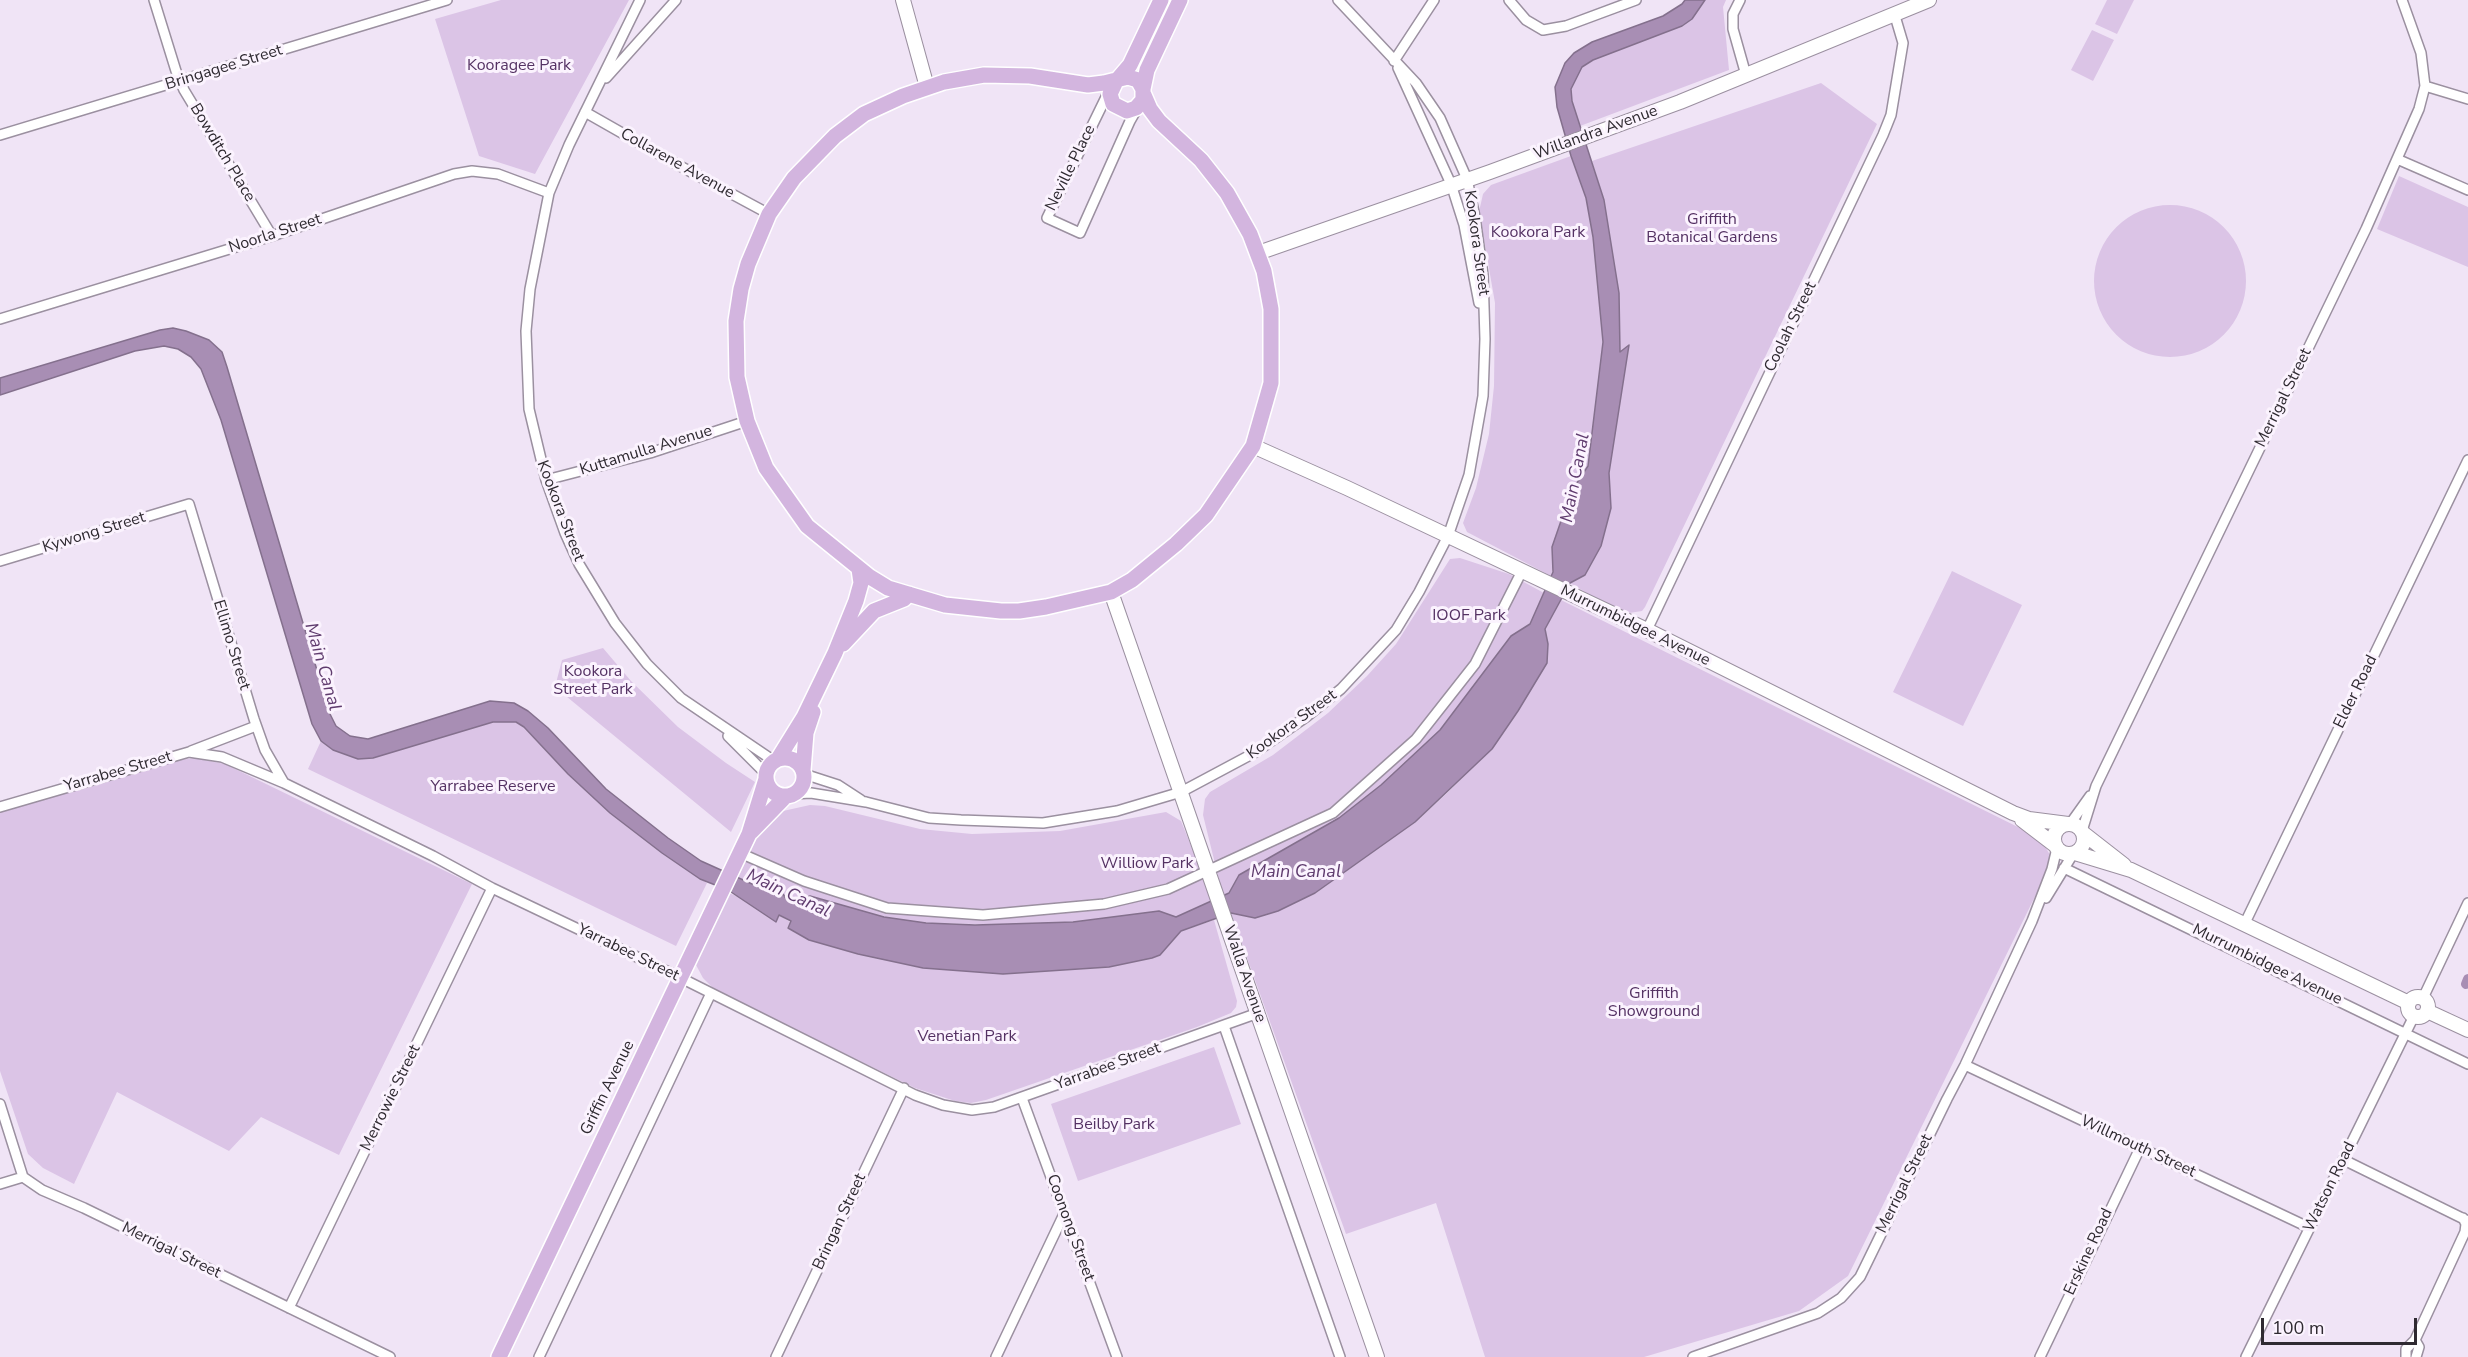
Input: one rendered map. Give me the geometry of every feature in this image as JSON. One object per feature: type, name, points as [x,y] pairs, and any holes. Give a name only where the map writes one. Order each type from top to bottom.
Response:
[{"type":"main road","points":[[1173,15],[1159,4],[1130,65],[1115,83],[1111,99],[1121,110],[1131,110],[1142,96],[1147,70],[1173,15],[1180,0]]},
{"type":"main road","points":[[984,75],[1030,76],[1088,84],[1115,83],[1133,78],[1159,121],[1201,160],[1227,193],[1239,212],[1258,253],[1269,293],[1273,334],[1271,383],[1253,446],[1206,515],[1150,566],[1111,592],[1018,611],[980,610],[945,604],[888,588],[823,541],[793,508],[766,468],[747,421],[737,377],[736,321],[748,264],[769,214],[794,178],[844,128],[883,105],[927,87],[984,75]]},
{"type":"main road","name":"Griffin Avenue","points":[[500,1357],[749,834],[771,769],[804,717],[835,653],[856,601],[861,583],[860,569]]},
{"type":"main road","name":"Griffin Avenue","points":[[835,653],[874,611],[904,599],[909,594]]},
{"type":"main road","name":"Griffin Avenue","points":[[803,772],[806,733],[826,672]]},
{"type":"main road","points":[[783,758],[795,760],[803,772],[803,783],[790,795],[771,790],[771,769],[783,758]]},
{"type":"main road","name":"Griffin Avenue","points":[[749,834],[790,795]]},
{"type":"street","name":"Bowditch Place","points":[[154,0],[180,81],[272,236]]},
{"type":"street","name":"Bringagee Street","points":[[0,135],[447,0]]},
{"type":"street","name":"Kookora Street","points":[[640,0],[601,85],[585,112],[549,193],[535,257],[526,331],[529,409],[546,480],[579,564],[615,623],[664,682],[771,769]]},
{"type":"street","name":"Kookora Street","points":[[601,85],[675,0]]},
{"type":"street","points":[[903,0],[927,87]]},
{"type":"street","name":"Kookora Street","points":[[790,795],[811,793],[866,802],[929,818],[1043,824],[1117,811],[1181,792],[1254,753],[1306,717],[1341,689],[1396,630],[1448,536],[1463,497],[1475,446],[1483,396],[1485,339],[1483,275],[1467,179],[1440,118],[1416,83],[1338,0]]},
{"type":"street","points":[[1394,61],[1434,0]]},
{"type":"street","points":[[1509,0],[1526,20],[1543,30],[1566,26],[1636,0]]},
{"type":"street","points":[[1740,0],[1733,14],[1733,30],[1746,75]]},
{"type":"street","name":"Willandra Avenue","points":[[1258,253],[1560,146],[1746,75],[1929,0]]},
{"type":"street","name":"Merrigal Street","points":[[2076,828],[2366,229],[2419,109],[2425,86],[2421,53],[2402,0]]},
{"type":"street","name":"Coolah Street","points":[[1647,630],[1883,135],[1891,115],[1903,43],[1894,16]]},
{"type":"street","name":"Kookora Street","points":[[1394,61],[1451,184],[1464,225],[1485,339]]},
{"type":"street","name":"Neville Place","points":[[1115,83],[1047,218],[1080,233],[1142,96]]},
{"type":"street","points":[[2425,86],[2468,99]]},
{"type":"street","name":"Collarene Avenue","points":[[585,112],[769,214]]},
{"type":"street","points":[[2397,159],[2468,190]]},
{"type":"street","name":"Noorla Street","points":[[0,319],[272,236],[454,174],[472,171],[498,174],[549,193]]},
{"type":"street","name":"Kuttamulla Avenue","points":[[546,480],[650,453],[747,421]]},
{"type":"street","name":"Murrumbidgee Avenue","points":[[1253,446],[1647,630],[2013,813],[2029,819],[2076,828],[2131,870]]},
{"type":"street","name":"Elder Road","points":[[2244,925],[2468,460]]},
{"type":"street","name":"Kywong Street","points":[[0,561],[189,504]]},
{"type":"street","name":"Ellimo Street","points":[[189,504],[256,726],[265,750],[284,783]]},
{"type":"street","points":[[740,853],[804,881],[887,908],[982,915],[1104,904],[1168,889],[1333,813],[1416,739],[1475,664],[1522,571]]},
{"type":"street","name":"Walla Avenue","points":[[1111,592],[1377,1357]]},
{"type":"street","name":"Kookora Street","points":[[714,722],[771,769]]},
{"type":"street","points":[[189,752],[256,726]]},
{"type":"street","name":"Yarrabee Street","points":[[0,807],[189,752],[222,757],[284,783],[433,856],[492,888],[681,978],[915,1095],[943,1105],[972,1110],[994,1107],[1022,1098],[1258,1013]]},
{"type":"street","name":"Kookora Street","points":[[803,772],[838,785],[866,802]]},
{"type":"street","name":"Murrumbidgee Avenue","points":[[2013,813],[2056,847]]},
{"type":"street","points":[[2076,828],[2082,847],[2074,854],[2066,854],[2056,847],[2056,832],[2076,828]]},
{"type":"street","name":"Merrigal Street","points":[[1693,1357],[1818,1313],[1841,1298],[1860,1277],[1965,1065],[2032,921],[2052,869],[2056,847]]},
{"type":"street","name":"Merrigal Street","points":[[2032,921],[2074,854]]},
{"type":"street","name":"Murrumbidgee Avenue","points":[[2074,854],[2131,870],[2409,1003]]},
{"type":"street","name":"Murrumbidgee Avenue","points":[[2064,868],[2345,1003],[2404,1035],[2468,1064]]},
{"type":"street","name":"Merrowie Street","points":[[289,1308],[492,888]]},
{"type":"street","points":[[2468,903],[2425,1004],[2423,1016],[2414,1016],[2408,1009],[2413,998],[2425,1004],[2468,1030]]},
{"type":"street","points":[[539,1357],[711,993]]},
{"type":"street","name":"Watson Road","points":[[2246,1357],[2414,1016]]},
{"type":"street","points":[[1224,1026],[1340,1357]]},
{"type":"street","name":"Willmouth Street","points":[[1965,1065],[2310,1228]]},
{"type":"street","name":"Bringan Street","points":[[776,1357],[904,1088]]},
{"type":"street","name":"Coonong Street","points":[[1022,1098],[1117,1357]]},
{"type":"street","points":[[0,1104],[23,1177],[0,1184]]},
{"type":"street","name":"Erskine Road","points":[[2040,1357],[2140,1148]]},
{"type":"street","points":[[2344,1160],[2465,1220],[2464,1233],[2415,1340],[2406,1349],[2406,1357]]},
{"type":"street","name":"Merrigal Street","points":[[23,1177],[42,1190],[390,1357]]},
{"type":"street","points":[[996,1357],[1064,1214]]},
{"type":"street","points":[[2415,1340],[2419,1347],[2416,1357]]},
{"type":"green space","name":"Kooragee Park","points":[[501,0],[629,0],[535,174],[479,156],[435,19]]},
{"type":"green space","points":[[1705,0],[1726,0],[1723,7],[1729,70],[1580,126],[1572,101],[1571,89],[1582,67],[1593,60],[1682,26],[1692,19]]},
{"type":"green space","points":[[2107,0],[2134,0],[2117,34],[2095,24]]},
{"type":"green space","points":[[2092,30],[2114,40],[2093,81],[2071,70]]},
{"type":"green space","name":"Griffith Botanical Gardens","points":[[1821,83],[1877,124],[1645,607],[1642,611],[1629,613],[1600,601],[1570,583],[1585,575],[1601,546],[1611,508],[1609,473],[1628,346],[1620,353],[1619,293],[1604,200],[1592,161]]},
{"type":"green space","name":"Kookora Park","points":[[1571,156],[1586,198],[1593,237],[1603,342],[1588,466],[1571,492],[1552,547],[1551,576],[1467,532],[1463,523],[1476,488],[1489,434],[1494,386],[1495,303],[1479,211],[1483,194],[1491,185]]},
{"type":"green space","points":[[2399,176],[2468,207],[2468,267],[2377,229]]},
{"type":"green space","points":[[2170,205],[2199,211],[2224,227],[2240,252],[2246,281],[2240,310],[2224,335],[2199,351],[2170,357],[2141,351],[2116,335],[2100,310],[2094,281],[2100,252],[2116,227],[2141,211]]},
{"type":"green space","name":"IOOF Park","points":[[1460,558],[1509,574],[1544,593],[1530,624],[1511,636],[1440,730],[1381,785],[1339,818],[1239,875],[1229,893],[1223,896],[1203,815],[1205,799],[1210,792],[1273,755],[1328,713],[1367,676],[1396,644],[1450,559]]},
{"type":"green space","points":[[1952,571],[2022,605],[1963,726],[1893,692]]},
{"type":"green space","name":"Griffith Showground","points":[[1561,600],[2040,838],[2053,860],[1848,1276],[1799,1311],[1644,1357],[1485,1357],[1436,1203],[1346,1234],[1231,913],[1255,918],[1315,893],[1415,822],[1446,794],[1492,749],[1547,663],[1548,644],[1545,629]]},
{"type":"green space","name":"Kookora Street Park","points":[[603,648],[631,681],[678,727],[755,782],[731,832],[555,687],[562,660]]},
{"type":"green space","name":"Yarrabee Reserve","points":[[493,722],[516,722],[524,727],[568,774],[610,813],[662,853],[707,883],[676,946],[308,769],[321,741],[333,750],[444,735]]},
{"type":"green space","points":[[194,758],[225,764],[472,884],[339,1155],[261,1117],[229,1151],[117,1092],[74,1184],[43,1168],[28,1154],[0,1071],[0,812],[166,762]]},
{"type":"green space","name":"Williow Park","points":[[810,805],[825,806],[920,829],[972,834],[1060,831],[1166,812],[1181,821],[1213,900],[1176,917],[1159,911],[1073,922],[1023,925],[926,923],[884,917],[810,896],[799,900],[796,906],[736,877],[764,825],[783,811]]},
{"type":"green space","name":"Venetian Park","points":[[726,892],[755,903],[776,921],[779,915],[790,922],[787,928],[809,940],[923,968],[1003,974],[1109,967],[1152,958],[1160,955],[1181,931],[1214,920],[1237,1001],[1236,1007],[1231,1013],[1197,1027],[986,1100],[971,1103],[955,1101],[915,1088],[715,990],[703,978],[695,963]]},
{"type":"green space","name":"Beilby Park","points":[[1214,1047],[1241,1124],[1078,1181],[1051,1104]]},
{"type":"water","name":"Main Canal","points":[[1685,0],[1705,0],[1692,19],[1682,26],[1593,60],[1582,67],[1571,89],[1572,101],[1604,200],[1619,293],[1620,352],[1629,345],[1609,473],[1611,508],[1601,546],[1585,575],[1570,583],[1545,629],[1548,644],[1547,663],[1492,749],[1415,822],[1315,893],[1278,911],[1255,918],[1231,913],[1181,931],[1160,955],[1152,958],[1109,967],[1003,974],[923,968],[858,954],[809,940],[788,928],[791,921],[779,915],[776,922],[728,890],[700,879],[662,853],[610,813],[568,774],[524,727],[516,722],[493,722],[373,758],[358,759],[333,750],[321,741],[312,724],[221,420],[201,369],[191,357],[178,349],[164,346],[135,351],[0,395],[0,378],[160,330],[173,328],[186,331],[209,340],[222,352],[330,714],[336,726],[350,736],[368,739],[490,701],[514,703],[528,711],[548,728],[606,789],[668,838],[701,861],[761,888],[783,894],[787,900],[798,905],[801,899],[810,896],[884,917],[926,923],[975,925],[1073,922],[1159,911],[1176,917],[1229,893],[1239,875],[1339,818],[1381,785],[1440,730],[1511,636],[1530,624],[1553,572],[1552,547],[1571,492],[1588,466],[1603,342],[1593,237],[1586,198],[1557,107],[1555,87],[1565,63],[1574,53],[1592,42],[1663,16]]},
{"type":"waterway","points":[[2466,984],[2468,979]]}]
